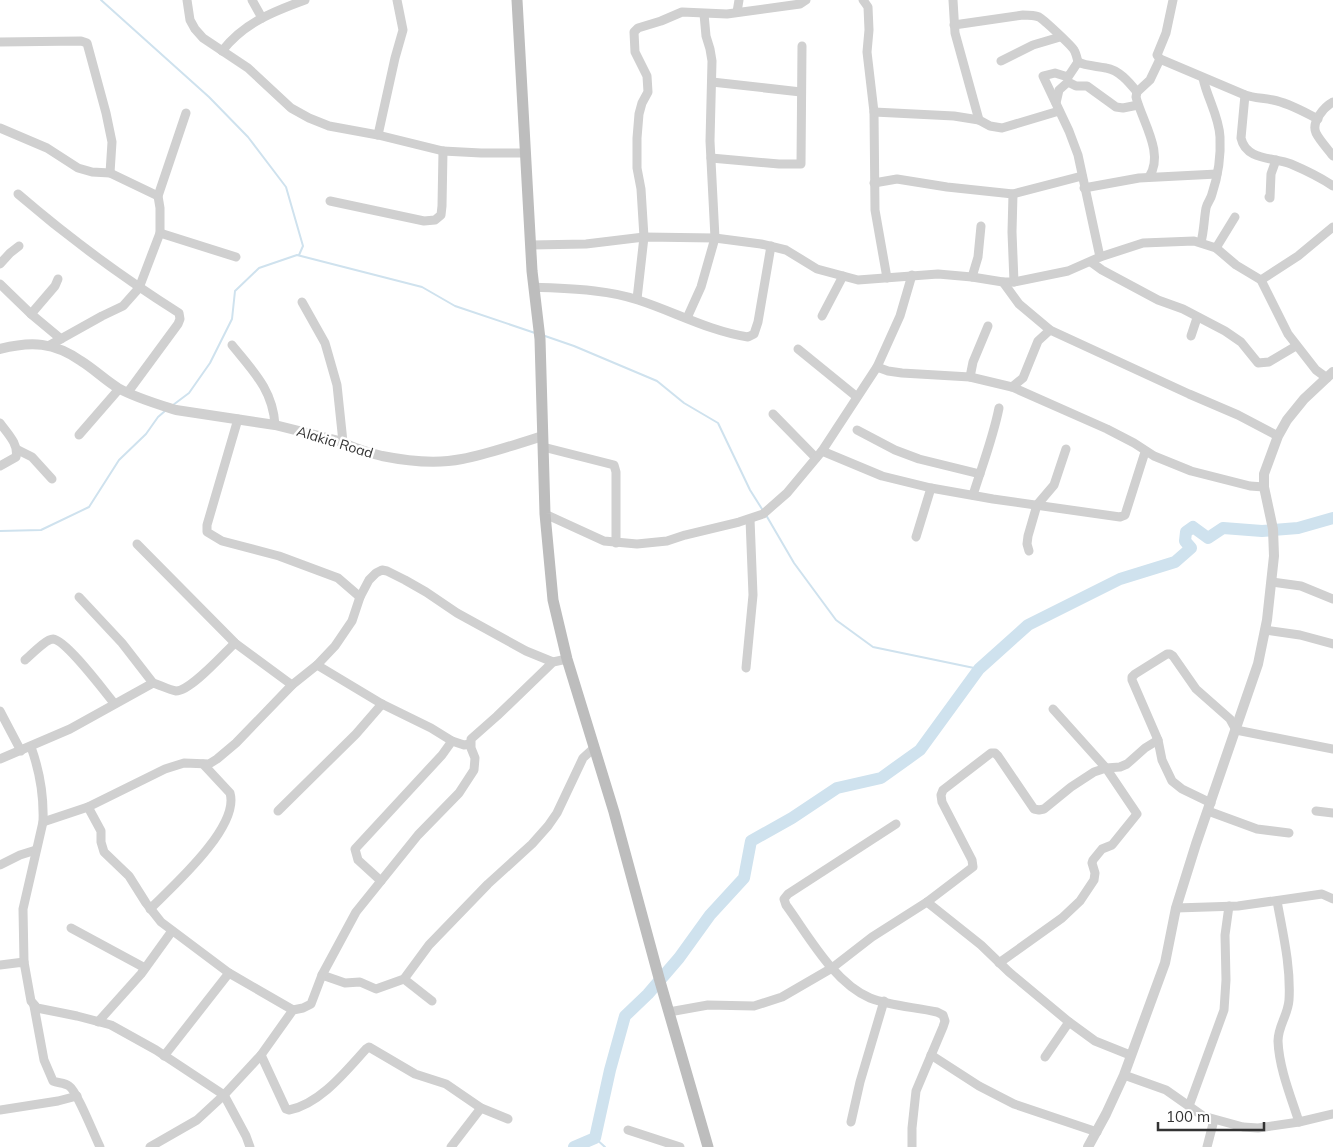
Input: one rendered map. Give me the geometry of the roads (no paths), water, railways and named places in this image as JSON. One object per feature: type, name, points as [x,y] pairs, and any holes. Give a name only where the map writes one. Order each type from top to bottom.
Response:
[{"type":"main road","points":[[517,0],[531,245],[540,335],[545,514],[553,600],[567,659],[614,812],[660,982],[708,1147]]},
{"type":"street","points":[[187,0],[190,20],[195,30],[203,38],[248,68],[291,108],[309,118],[329,126],[378,135],[443,152],[525,153]]},
{"type":"street","points":[[252,0],[262,18]]},
{"type":"street","points":[[222,51],[233,37],[254,22],[277,10],[305,0]]},
{"type":"street","points":[[378,135],[403,30],[397,0]]},
{"type":"street","points":[[737,12],[739,0]]},
{"type":"street","points":[[636,299],[644,237],[636,138],[639,114],[648,92],[647,76],[635,52],[634,32],[638,28],[682,12],[704,14],[737,12],[800,4],[806,0]]},
{"type":"street","points":[[863,0],[868,7],[869,30],[867,52],[874,112],[875,210],[887,278]]},
{"type":"street","points":[[952,0],[954,25],[961,59],[979,120]]},
{"type":"street","points":[[1173,0],[1166,33],[1157,55],[1160,59],[1245,95],[1257,99],[1274,100],[1318,119]]},
{"type":"street","points":[[687,318],[701,287],[715,238],[710,158],[712,61],[706,36],[704,14]]},
{"type":"street","points":[[954,25],[1033,15],[1040,18],[1068,41],[1075,51],[1078,62],[1068,78],[1055,73],[1043,76],[1078,155],[1096,259],[1102,270],[1158,300],[1183,309],[1225,331],[1241,342],[1258,364],[1269,362],[1296,346]]},
{"type":"street","points":[[1001,61],[1060,36]]},
{"type":"street","points":[[0,42],[81,41],[86,43],[106,113],[112,142],[110,173]]},
{"type":"street","points":[[710,158],[801,164],[802,46]]},
{"type":"street","points":[[1149,177],[1154,171],[1155,160],[1150,136],[1136,98],[1137,92],[1150,80],[1160,59]]},
{"type":"street","points":[[1078,62],[1109,68],[1129,82],[1137,92]]},
{"type":"street","points":[[1201,242],[1206,209],[1212,195],[1220,159],[1218,125],[1205,88],[1204,78]]},
{"type":"street","points":[[712,82],[801,92]]},
{"type":"street","points":[[1058,107],[1059,90],[1069,82],[1076,86],[1087,86],[1116,107],[1123,108],[1138,105]]},
{"type":"street","points":[[1245,95],[1242,144],[1259,157],[1289,163],[1332,183]]},
{"type":"street","points":[[1333,102],[1324,110],[1316,124],[1316,132],[1333,156]]},
{"type":"street","points":[[874,112],[954,116],[979,120],[990,126],[1002,128],[1058,107]]},
{"type":"street","points":[[0,349],[28,344],[50,345],[123,306],[139,288],[160,233],[158,196],[186,113]]},
{"type":"street","points":[[0,128],[48,148],[78,168],[92,172],[110,173],[158,196]]},
{"type":"street","points":[[330,201],[424,221],[436,220],[441,215],[442,206],[443,152]]},
{"type":"street","points":[[1269,196],[1270,198],[1271,174],[1276,160]]},
{"type":"street","points":[[1084,188],[1149,177],[1217,174]]},
{"type":"street","points":[[874,184],[897,179],[922,184],[1013,194],[1082,176]]},
{"type":"street","points":[[18,194],[67,235],[139,288],[179,313],[180,319],[124,391],[79,435]]},
{"type":"street","points":[[1013,194],[1014,282]]},
{"type":"street","points":[[1216,248],[1235,217]]},
{"type":"street","points":[[972,277],[978,257],[981,226]]},
{"type":"street","points":[[1261,280],[1298,256],[1333,227]]},
{"type":"street","points":[[160,233],[236,257]]},
{"type":"street","points":[[531,245],[586,244],[644,237],[715,238],[786,250],[817,269],[842,276],[868,280],[938,274],[1014,282],[1068,271],[1096,259],[1143,244],[1201,242],[1216,248],[1236,266],[1261,280],[1296,346],[1316,370],[1330,375],[1304,399],[1287,420],[1278,436],[1264,474],[1264,487],[1273,531],[1274,556],[1265,630],[1258,664],[1176,908],[1165,963],[1124,1075],[1088,1147]]},
{"type":"street","points":[[0,264],[19,246]]},
{"type":"street","points":[[534,288],[586,290],[636,299],[702,325],[748,337],[754,334],[758,322],[771,246]]},
{"type":"street","points":[[545,514],[604,542],[638,544],[668,541],[756,517],[787,493],[819,454],[877,367],[900,316],[912,275]]},
{"type":"street","points":[[822,316],[842,276]]},
{"type":"street","points":[[31,314],[55,286],[58,279]]},
{"type":"street","points":[[1003,282],[1019,304],[1050,330],[1238,415],[1278,436]]},
{"type":"street","points":[[0,284],[31,314],[41,320],[61,339]]},
{"type":"street","points":[[302,302],[325,343],[337,385],[343,442]]},
{"type":"street","points":[[1191,336],[1197,318]]},
{"type":"street","points":[[970,377],[973,362],[988,326]]},
{"type":"street","points":[[1012,387],[1023,378],[1038,340],[1050,330]]},
{"type":"street","name":"Alakia Road","points":[[50,345],[67,352],[124,391],[162,406],[176,410],[275,425],[343,442],[360,450],[392,458],[461,460],[543,442]]},
{"type":"street","points":[[232,345],[262,382],[270,396],[275,425]]},
{"type":"street","points":[[798,349],[857,397]]},
{"type":"street","points":[[877,367],[902,373],[970,377],[1012,387],[1107,429],[1134,443],[1145,452],[1191,471],[1250,486],[1264,487]]},
{"type":"street","points":[[973,495],[994,432],[999,408]]},
{"type":"street","points":[[772,414],[819,454],[882,476],[931,488],[1120,517],[1125,515],[1145,452]]},
{"type":"street","points":[[238,419],[207,525],[207,532],[222,541],[279,556],[338,578],[360,597]]},
{"type":"street","points":[[0,423],[18,450],[32,457],[52,479]]},
{"type":"street","points":[[857,430],[895,450],[919,459],[980,474]]},
{"type":"street","points":[[543,442],[614,465],[616,472],[616,543]]},
{"type":"street","points":[[1029,551],[1027,544],[1028,536],[1037,505],[1054,484],[1066,449]]},
{"type":"street","points":[[0,466],[16,456],[18,450]]},
{"type":"street","points":[[916,537],[931,488]]},
{"type":"street","points":[[746,668],[754,595],[756,517]]},
{"type":"street","points":[[137,544],[235,643],[292,685]]},
{"type":"street","points":[[43,822],[88,807],[165,770],[184,763],[209,764],[217,759],[236,743],[292,685],[317,665],[335,646],[352,621],[360,597],[369,580],[382,570],[426,592],[457,613],[526,651],[553,662]]},
{"type":"street","points":[[1272,582],[1301,586],[1333,599]]},
{"type":"street","points":[[79,597],[122,643],[154,682],[175,691],[182,690],[194,682],[235,643]]},
{"type":"street","points":[[1265,630],[1300,635],[1333,644]]},
{"type":"street","points":[[25,660],[48,641],[53,639],[60,642],[71,652],[114,703]]},
{"type":"street","points":[[1236,730],[1230,719],[1196,689],[1170,654],[1132,677],[1158,740],[1162,760],[1172,781],[1209,807],[1257,829],[1289,833]]},
{"type":"street","points":[[88,807],[101,831],[103,850],[129,876],[150,909],[161,922],[229,973],[292,1010],[303,1008],[310,1004],[322,975],[356,912],[418,835],[459,793],[474,770],[475,758],[470,744],[471,739],[553,662],[567,659]]},
{"type":"street","points":[[317,665],[382,704],[431,728],[452,741],[464,745],[470,744]]},
{"type":"street","points":[[0,760],[70,729],[154,682]]},
{"type":"street","points":[[278,812],[356,734],[382,704]]},
{"type":"street","points":[[999,963],[1062,918],[1080,901],[1094,880],[1093,860],[1102,849],[1112,845],[1137,814],[1106,768],[1053,709]]},
{"type":"street","points":[[0,712],[21,751]]},
{"type":"street","points":[[1236,730],[1333,749]]},
{"type":"street","points":[[669,1012],[708,1005],[754,1006],[766,1003],[798,989],[832,968],[872,937],[927,902],[973,867],[972,860],[942,802],[941,795],[944,790],[991,753],[995,753],[998,756],[1034,809],[1038,810],[1044,809],[1071,786],[1094,772],[1127,764],[1145,748],[1158,740]]},
{"type":"street","points":[[381,881],[358,860],[355,849],[442,755],[452,741]]},
{"type":"street","points":[[31,747],[39,771],[42,790],[43,822],[23,909],[24,962],[44,1060],[53,1081],[70,1087],[77,1096],[100,1147]]},
{"type":"street","points":[[322,975],[344,983],[360,982],[376,989],[404,979],[430,944],[548,826],[563,801],[583,758],[594,748]]},
{"type":"street","points":[[150,909],[188,873],[225,822],[230,804],[230,793],[203,764]]},
{"type":"street","points":[[1316,811],[1333,813]]},
{"type":"street","points":[[896,824],[788,894],[784,899],[786,905],[832,968],[861,993],[884,1001],[937,1012],[943,1015],[945,1020],[943,1027],[916,1091],[912,1147]]},
{"type":"street","points":[[0,865],[20,855],[36,850]]},
{"type":"street","points":[[1176,908],[1229,906],[1322,894],[1333,899]]},
{"type":"street","points":[[1277,901],[1289,972],[1289,1002],[1278,1040],[1281,1060],[1299,1122]]},
{"type":"street","points":[[927,902],[981,945],[999,963],[1069,1022],[1095,1041],[1130,1055]]},
{"type":"street","points":[[1189,1106],[1224,1010],[1226,980],[1225,935],[1229,906]]},
{"type":"street","points":[[71,928],[145,968]]},
{"type":"street","points":[[98,1022],[145,968],[172,931]]},
{"type":"street","points":[[0,965],[24,962]]},
{"type":"street","points":[[164,1056],[229,973]]},
{"type":"street","points":[[404,979],[432,1001]]},
{"type":"street","points":[[851,1122],[884,1001]]},
{"type":"street","points":[[34,1006],[43,1010],[98,1022],[124,1032],[224,1094],[250,1147]]},
{"type":"street","points":[[150,1147],[197,1120],[224,1094],[261,1055],[292,1010]]},
{"type":"street","points":[[1045,1057],[1069,1022]]},
{"type":"street","points":[[261,1055],[286,1109],[289,1110],[302,1106],[330,1087],[369,1048],[415,1074],[446,1084],[481,1108],[508,1119]]},
{"type":"street","points":[[931,1055],[979,1086],[1014,1104],[1097,1132]]},
{"type":"street","points":[[1124,1075],[1166,1090],[1196,1113],[1214,1120],[1243,1127],[1258,1128],[1299,1122],[1333,1114]]},
{"type":"street","points":[[0,1110],[58,1101],[77,1096]]},
{"type":"street","points":[[451,1147],[481,1108]]},
{"type":"street","points":[[1207,1147],[1214,1120]]},
{"type":"street","points":[[628,1130],[680,1147]]},
{"type":"waterway","points":[[101,0],[209,97],[248,137],[286,187],[303,246],[299,255]]},
{"type":"waterway","points":[[173,405],[189,393],[210,363],[232,319],[235,291],[259,268],[297,255],[422,287],[455,306],[535,333]]},
{"type":"waterway","points":[[545,336],[574,346],[657,381],[684,403],[718,423],[750,490],[762,509]]},
{"type":"waterway","points":[[0,531],[41,530],[89,507],[119,460],[146,434],[158,417],[165,411]]},
{"type":"waterway","points":[[766,515],[794,563],[836,620],[873,647],[979,669]]},
{"type":"waterway","points":[[574,1147],[595,1138],[610,1070],[625,1016],[648,994],[679,958],[710,915],[744,878],[751,841],[792,818],[837,788],[881,778],[920,750],[979,669],[1028,625],[1120,579],[1175,562],[1191,548],[1185,541],[1186,532],[1193,527],[1208,538],[1223,528],[1262,531],[1298,528],[1333,518]]},
{"type":"waterway","points":[[595,1138],[605,1147]]}]
